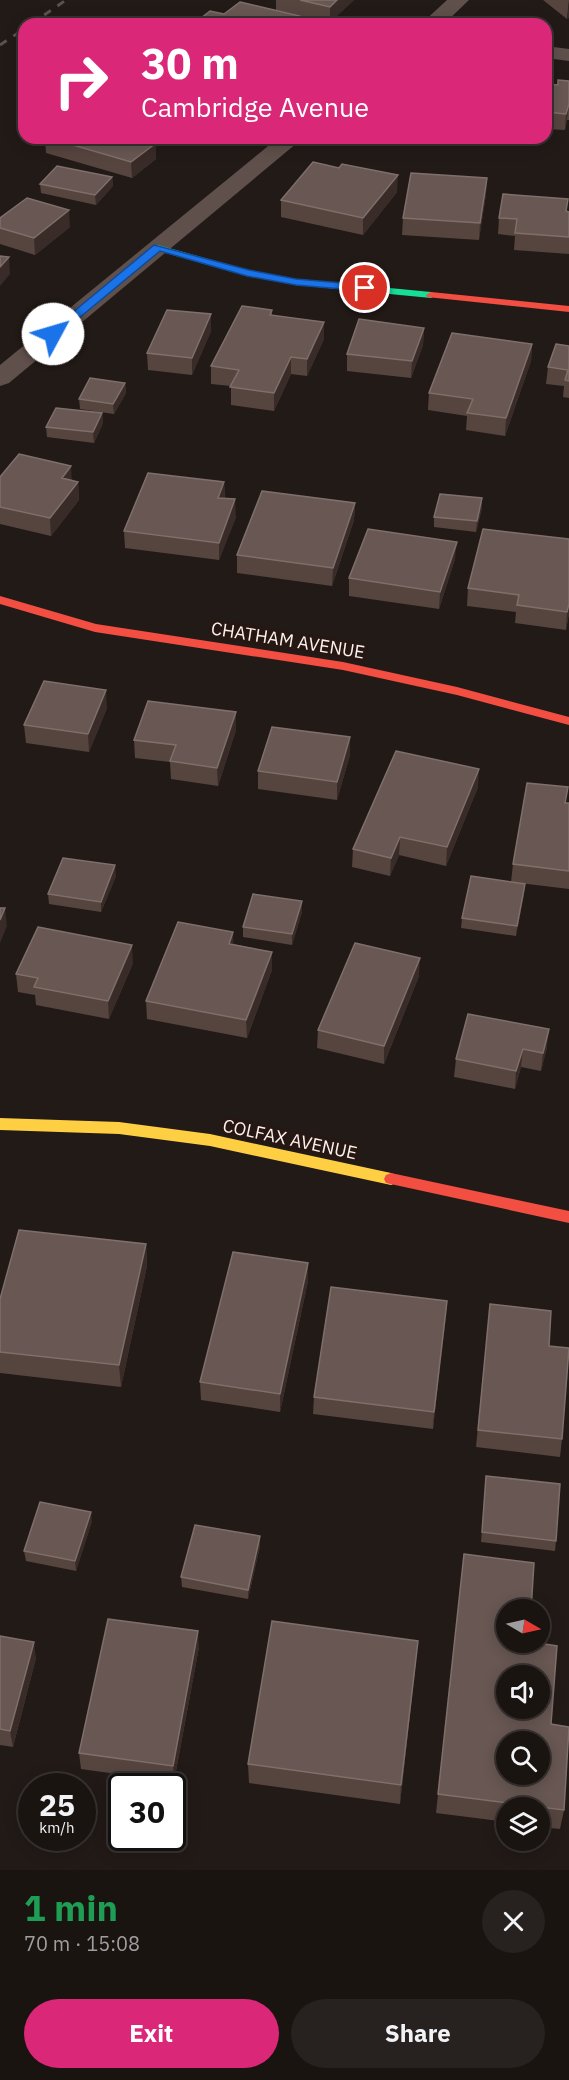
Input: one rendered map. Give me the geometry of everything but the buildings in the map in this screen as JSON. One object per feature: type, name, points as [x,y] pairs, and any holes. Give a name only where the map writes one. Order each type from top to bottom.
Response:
[{"type":"street","points":[[440,18],[459,0]]},
{"type":"street","points":[[552,53],[569,56]]},
{"type":"street","points":[[0,378],[285,144]]},
{"type":"street","points":[[158,248],[247,273],[296,282],[569,309]]},
{"type":"street","name":"CHATHAM AVENUE","points":[[0,600],[43,615],[108,631],[269,653],[385,674],[503,702],[569,721]]},
{"type":"street","name":"COLFAX AVENUE","points":[[0,1124],[119,1128],[210,1140],[569,1217]]},
{"type":"railway","points":[[40,18],[66,0]]},
{"type":"railway","points":[[0,45],[18,33]]},
{"type":"traffic: fast","points":[[158,248],[247,273],[296,282],[431,295]]},
{"type":"traffic: slow","points":[[0,1124],[119,1128],[210,1140],[391,1179]]},
{"type":"traffic: jam","points":[[431,295],[569,309]]},
{"type":"traffic: jam","points":[[0,600],[95,628],[343,666],[457,691],[569,721]]},
{"type":"traffic: jam","points":[[391,1179],[569,1217]]},
{"type":"route","points":[[53,334],[158,248],[247,273],[296,282],[365,288]]}]
